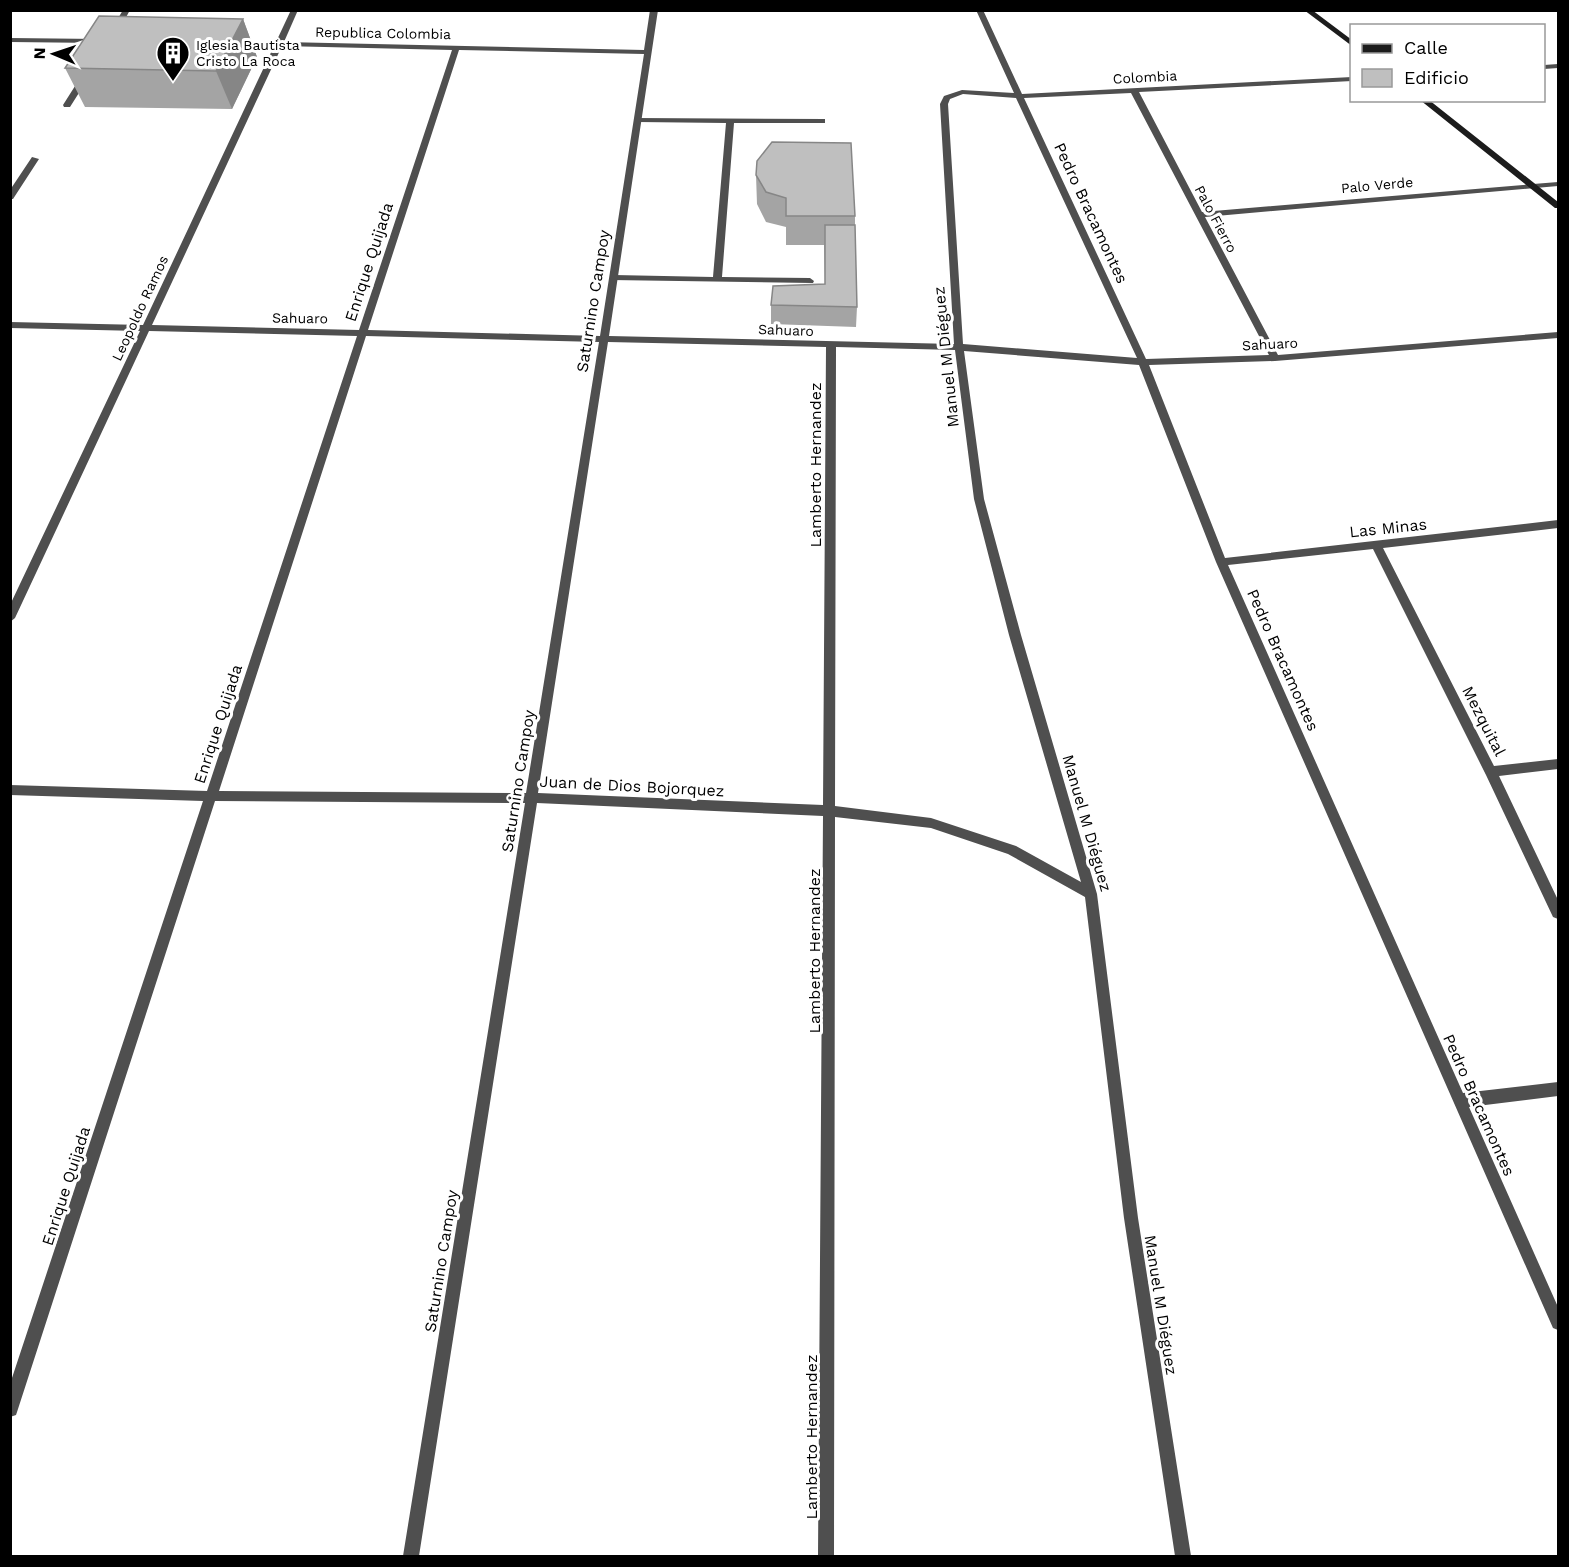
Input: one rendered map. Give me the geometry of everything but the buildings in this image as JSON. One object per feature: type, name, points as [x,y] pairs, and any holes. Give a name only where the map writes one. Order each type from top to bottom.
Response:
[{"type":"street","points":[[102,50],[127,10]]},
{"type":"street","name":"Leopoldo Ramos","points":[[10,618],[295,10]]},
{"type":"street","name":"Saturnino Campoy","points":[[411,1557],[614,278],[654,10]]},
{"type":"street","name":"Pedro Bracamontes","points":[[979,10],[1143,362],[1221,562],[1558,1323]]},
{"type":"street","points":[[1307,10],[1350,43]]},
{"type":"street","points":[[10,40],[108,41]]},
{"type":"street","name":"Republica Colombia","points":[[233,43],[647,52]]},
{"type":"street","name":"Enrique Quijada","points":[[10,1409],[456,49]]},
{"type":"street","points":[[67,105],[91,68]]},
{"type":"street","name":"Colombia","points":[[944,104],[947,98],[962,92],[1018,96],[1350,79]]},
{"type":"street","name":"Palo Fierro","points":[[1134,91],[1275,358]]},
{"type":"street","points":[[1427,102],[1558,206]]},
{"type":"street","name":"Manuel M Diéguez","points":[[944,104],[959,347],[979,499],[1015,635],[1091,894],[1131,1218],[1183,1557]]},
{"type":"street","points":[[638,120],[822,121]]},
{"type":"street","points":[[717,280],[730,120]]},
{"type":"street","points":[[10,197],[35,159]]},
{"type":"street","name":"Palo Verde","points":[[1198,215],[1558,184]]},
{"type":"street","points":[[614,278],[810,281]]},
{"type":"street","name":"Sahuaro","points":[[10,325],[959,347],[1143,362],[1275,358],[1558,335]]},
{"type":"street","name":"Lamberto Hernandez","points":[[826,1557],[831,811],[831,345]]},
{"type":"street","name":"Las Minas","points":[[1221,562],[1558,524]]},
{"type":"street","name":"Mezquital","points":[[1376,544],[1491,771],[1558,914]]},
{"type":"street","points":[[1491,771],[1558,764]]},
{"type":"street","name":"Juan de Dios Bojorquez","points":[[10,790],[211,796],[532,798],[831,811],[931,823],[1012,850],[1091,894]]},
{"type":"street","points":[[1459,1101],[1558,1089]]},
{"type":"place","name":"Iglesia Bautista Cristo La Roca","points":[[173,82]]}]
